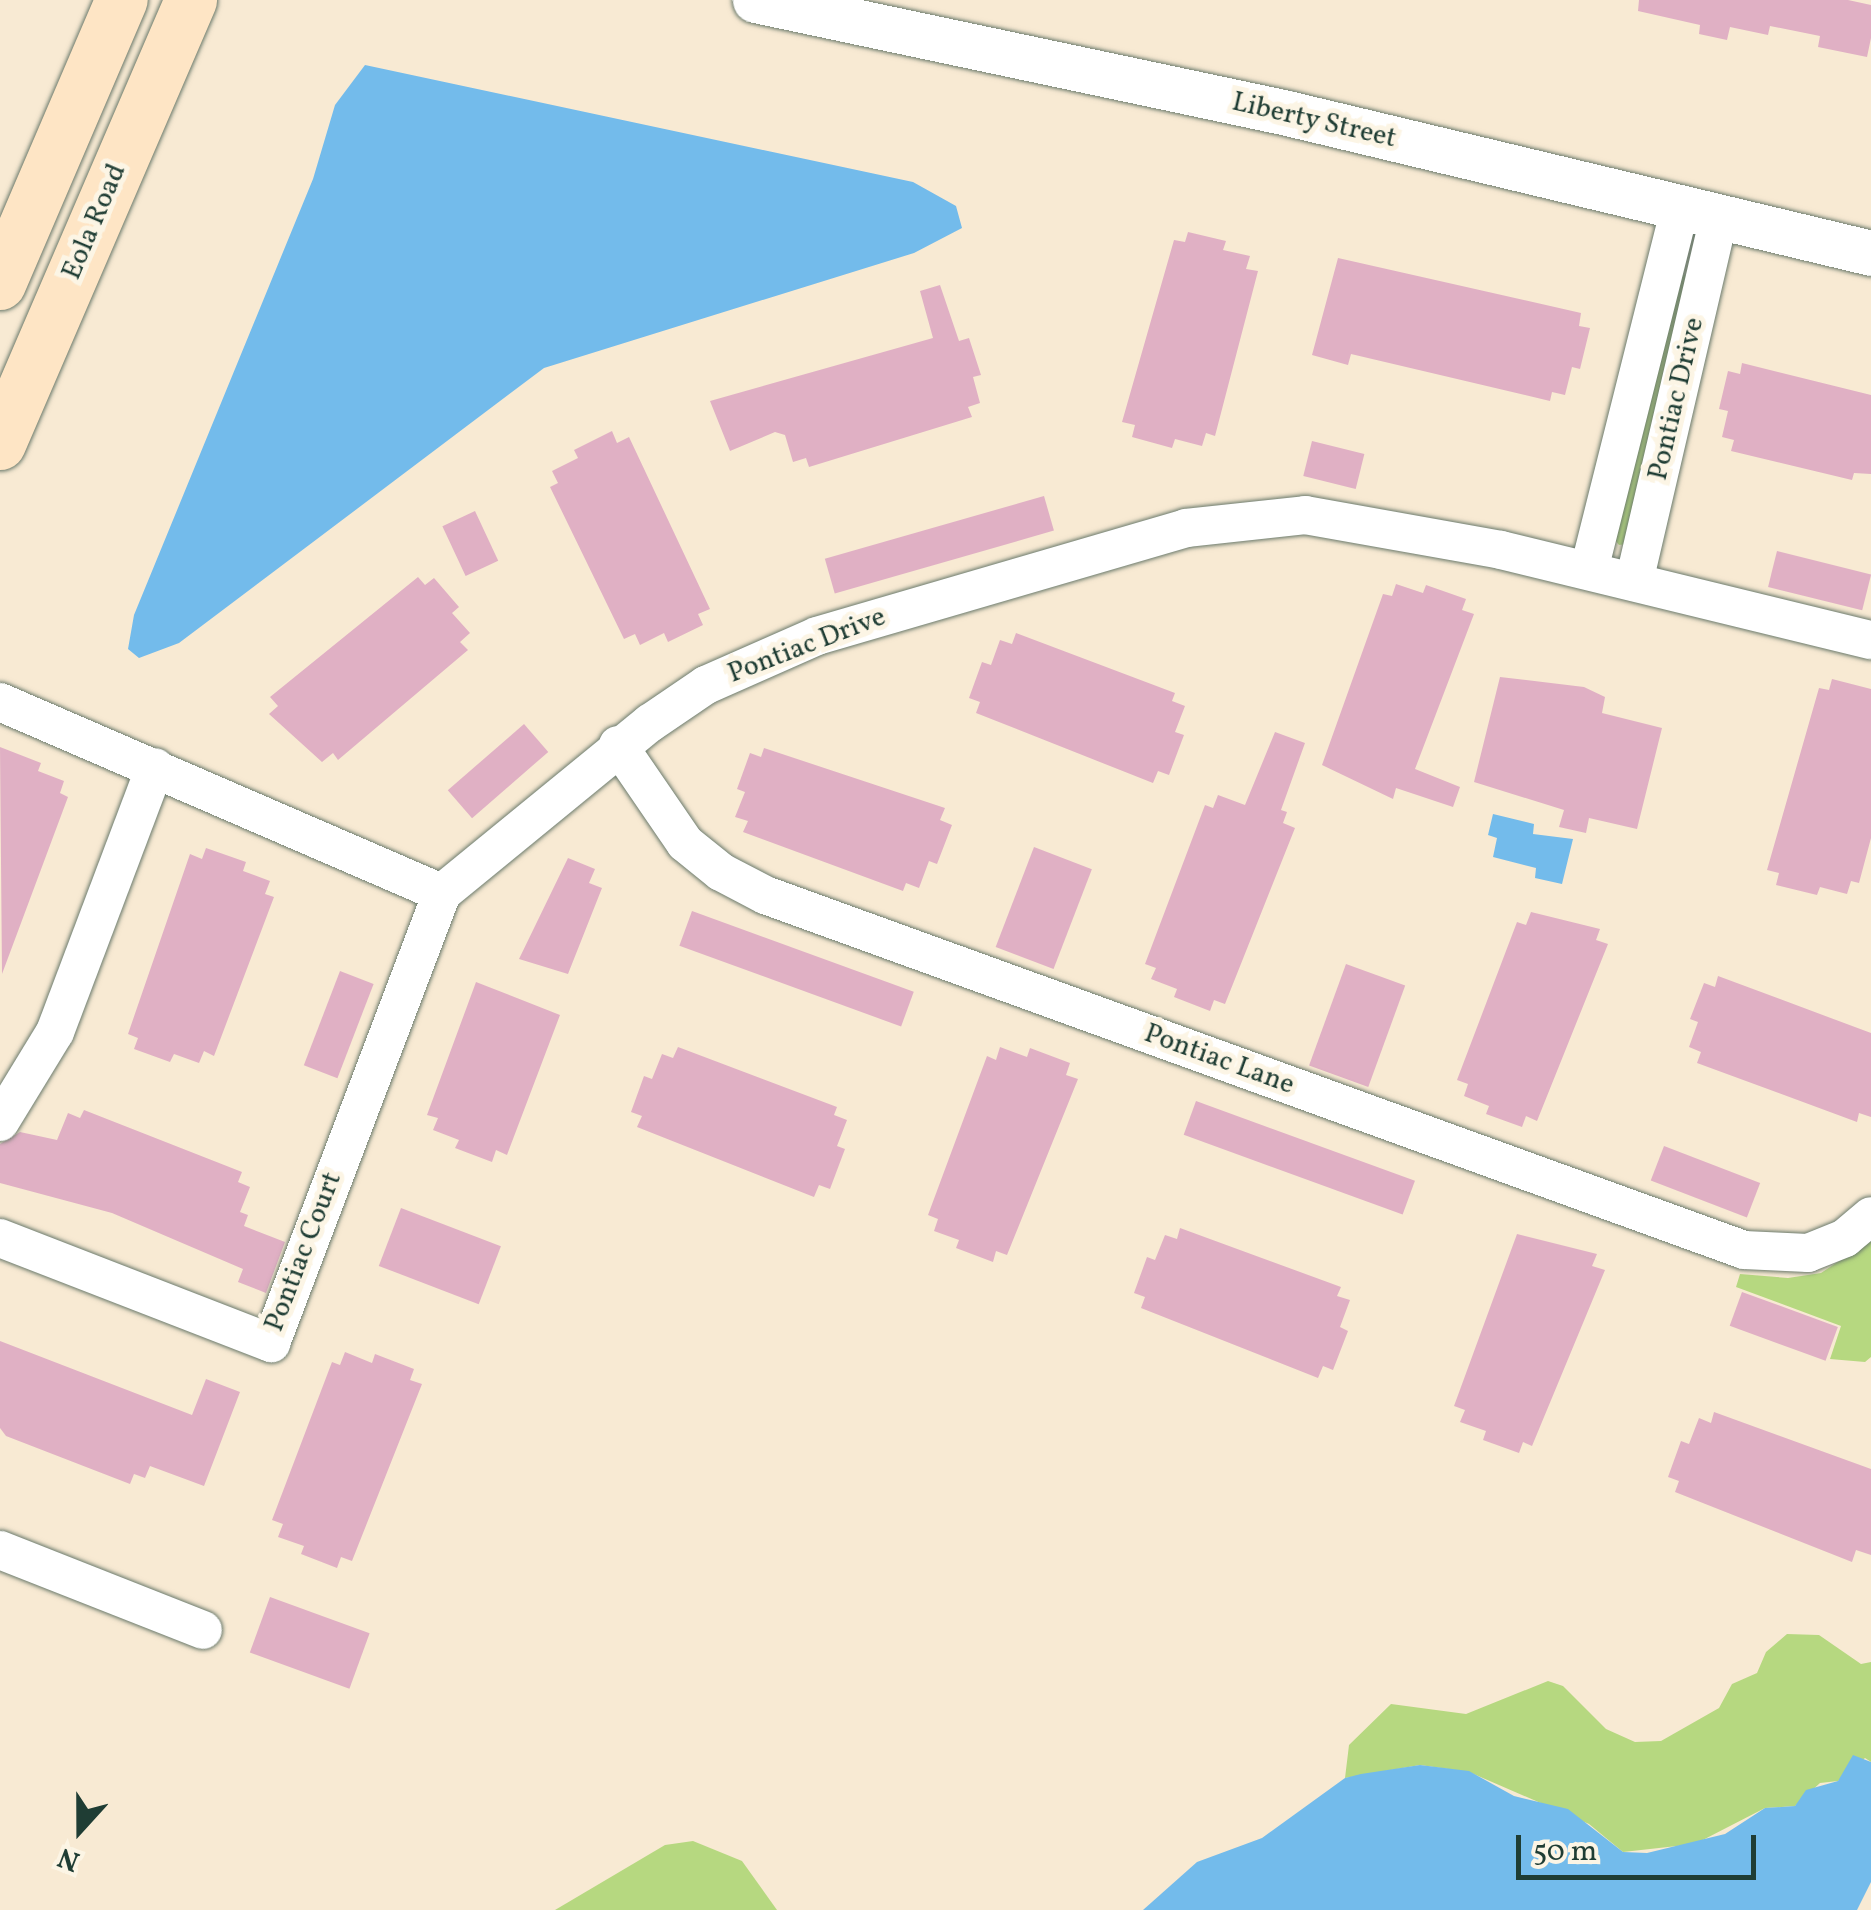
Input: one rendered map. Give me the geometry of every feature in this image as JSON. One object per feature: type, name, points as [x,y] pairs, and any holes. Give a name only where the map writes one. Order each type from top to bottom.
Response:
[{"type":"main road","points":[[0,284],[122,0]]},
{"type":"main road","name":"Eola Road","points":[[0,444],[191,0]]},
{"type":"street","name":"Liberty Street","points":[[755,0],[1283,112],[1871,254]]},
{"type":"street","name":"Pontiac Drive","points":[[1590,570],[1700,212]]},
{"type":"street","name":"Pontiac Drive","points":[[1634,582],[1700,212]]},
{"type":"street","name":"Pontiac Drive","points":[[442,892],[618,745],[706,685],[816,636],[1186,528],[1274,515],[1344,518],[1590,570],[1871,640]]},
{"type":"street","points":[[0,702],[442,892]]},
{"type":"street","name":"Pontiac Lane","points":[[618,745],[685,842],[721,872],[765,895],[1744,1250],[1808,1253],[1846,1238],[1871,1216]]},
{"type":"street","points":[[0,1122],[55,1032],[156,767]]},
{"type":"street","name":"Pontiac Court","points":[[0,1238],[271,1343],[442,892]]},
{"type":"street","points":[[0,1550],[203,1630]]},
{"type":"green space","points":[[1681,275],[1687,275],[1627,544],[1619,545],[1614,539]]},
{"type":"green space","points":[[1871,1240],[1871,1357],[1865,1362],[1830,1359],[1841,1326],[1736,1287],[1740,1274],[1788,1278],[1821,1273]]},
{"type":"green space","points":[[1787,1634],[1819,1635],[1861,1664],[1871,1662],[1871,1762],[1865,1758],[1838,1781],[1820,1783],[1795,1806],[1765,1808],[1695,1844],[1623,1852],[1589,1824],[1469,1772],[1420,1765],[1345,1778],[1349,1745],[1391,1704],[1466,1714],[1548,1681],[1563,1686],[1606,1729],[1635,1742],[1661,1741],[1719,1708],[1732,1684],[1757,1673],[1766,1652]]},
{"type":"green space","points":[[693,1841],[742,1861],[777,1910],[555,1910],[665,1845]]},
{"type":"water","points":[[365,65],[913,182],[956,206],[962,228],[914,253],[544,368],[179,643],[139,658],[128,649],[134,615],[313,179],[335,105]]},
{"type":"water","points":[[1493,814],[1534,824],[1533,834],[1573,839],[1562,884],[1535,878],[1536,868],[1493,857],[1497,838],[1488,835]]},
{"type":"water","points":[[1853,1755],[1871,1762],[1871,1882],[1857,1910],[1143,1910],[1197,1862],[1262,1838],[1345,1778],[1361,1774],[1420,1765],[1469,1771],[1514,1796],[1568,1809],[1623,1852],[1647,1853],[1725,1834],[1765,1808],[1795,1806],[1806,1790],[1838,1781]]},
{"type":"building","points":[[1639,0],[1848,0],[1871,5],[1871,38],[1867,57],[1818,47],[1820,36],[1770,26],[1768,35],[1730,27],[1727,40],[1699,34],[1700,25],[1638,11]]},
{"type":"building","points":[[1188,232],[1226,241],[1223,250],[1250,256],[1246,269],[1258,271],[1215,436],[1206,433],[1202,446],[1175,439],[1172,448],[1132,437],[1135,425],[1122,422],[1174,240],[1185,242]]},
{"type":"building","points":[[1338,258],[1581,313],[1579,326],[1590,328],[1580,369],[1572,367],[1565,395],[1552,392],[1550,401],[1351,354],[1348,365],[1312,355]]},
{"type":"building","points":[[940,285],[959,341],[969,338],[981,375],[973,377],[980,403],[968,407],[972,417],[809,467],[806,458],[793,462],[785,435],[775,432],[730,451],[710,401],[933,338],[920,291]]},
{"type":"building","points":[[1742,363],[1871,395],[1871,474],[1854,473],[1852,480],[1731,451],[1734,440],[1722,437],[1728,411],[1719,409],[1728,371],[1740,374]]},
{"type":"building","points":[[612,431],[617,443],[629,437],[710,609],[698,614],[703,625],[668,642],[664,633],[640,645],[635,634],[624,639],[550,487],[558,483],[552,471],[578,458],[574,450]]},
{"type":"building","points":[[1312,441],[1364,454],[1356,489],[1303,476]]},
{"type":"building","points":[[1044,496],[1054,531],[835,593],[825,559]]},
{"type":"building","points":[[475,511],[498,561],[466,576],[442,526]]},
{"type":"building","points":[[1777,551],[1871,574],[1862,610],[1768,587]]},
{"type":"building","points":[[418,577],[425,585],[434,578],[459,607],[452,613],[470,633],[460,642],[468,650],[338,760],[333,753],[322,762],[269,714],[278,706],[270,697]]},
{"type":"building","points":[[1396,584],[1423,593],[1426,585],[1466,599],[1462,610],[1474,614],[1415,769],[1460,787],[1453,807],[1396,788],[1393,799],[1322,765],[1383,594],[1392,596]]},
{"type":"building","points":[[1016,633],[1175,693],[1172,701],[1185,706],[1175,732],[1184,735],[1169,775],[1158,771],[1153,783],[976,713],[980,702],[969,698],[982,662],[991,665],[1000,640],[1012,644]]},
{"type":"building","points":[[1500,677],[1584,687],[1605,697],[1602,713],[1662,728],[1637,829],[1589,818],[1586,833],[1559,827],[1564,810],[1474,782]]},
{"type":"building","points":[[1832,679],[1871,689],[1871,838],[1859,883],[1851,881],[1847,894],[1820,887],[1817,895],[1776,885],[1779,873],[1767,870],[1819,688],[1829,690]]},
{"type":"building","points":[[524,724],[548,752],[472,818],[448,790]]},
{"type":"building","points":[[1275,732],[1305,743],[1281,810],[1287,812],[1283,823],[1295,828],[1225,1004],[1214,1000],[1210,1011],[1174,997],[1177,989],[1151,979],[1156,968],[1145,964],[1205,805],[1213,808],[1218,795],[1245,805]]},
{"type":"building","points":[[0,747],[41,763],[38,771],[64,781],[60,793],[68,797],[2,974]]},
{"type":"building","points":[[764,748],[945,808],[940,820],[952,825],[937,864],[929,861],[919,888],[906,883],[903,891],[743,832],[748,821],[735,817],[745,792],[737,789],[750,753],[761,757]]},
{"type":"building","points":[[1034,847],[1092,869],[1054,969],[996,947]]},
{"type":"building","points":[[206,848],[246,862],[243,871],[270,881],[265,894],[274,897],[214,1056],[204,1051],[199,1063],[174,1054],[170,1062],[134,1049],[138,1038],[128,1034],[190,854],[202,859]]},
{"type":"building","points":[[568,858],[595,869],[589,883],[602,888],[568,974],[519,959]]},
{"type":"building","points":[[692,911],[914,992],[901,1026],[679,946]]},
{"type":"building","points":[[1531,912],[1600,929],[1596,940],[1608,944],[1537,1121],[1526,1116],[1522,1127],[1486,1114],[1489,1106],[1464,1096],[1468,1084],[1457,1080],[1517,922],[1526,925]]},
{"type":"building","points":[[1346,964],[1405,986],[1368,1087],[1309,1065]]},
{"type":"building","points":[[340,971],[374,984],[337,1078],[304,1065]]},
{"type":"building","points":[[1718,976],[1871,1033],[1871,1117],[1859,1113],[1857,1122],[1697,1063],[1701,1052],[1689,1047],[1698,1022],[1690,1019],[1704,983],[1715,987]]},
{"type":"building","points":[[476,982],[560,1015],[507,1155],[496,1150],[492,1162],[455,1148],[459,1140],[433,1130],[438,1118],[427,1115]]},
{"type":"building","points":[[678,1047],[837,1107],[834,1115],[847,1120],[837,1146],[845,1149],[830,1189],[819,1185],[814,1197],[637,1127],[642,1116],[631,1112],[644,1076],[652,1079],[662,1054],[673,1058]]},
{"type":"building","points":[[1000,1047],[1027,1057],[1030,1048],[1070,1063],[1066,1075],[1078,1079],[1007,1255],[996,1251],[993,1262],[956,1248],[959,1240],[934,1231],[938,1219],[928,1215],[987,1056],[996,1060]]},
{"type":"building","points":[[1196,1101],[1415,1181],[1403,1215],[1184,1135]]},
{"type":"building","points":[[84,1110],[242,1172],[238,1182],[250,1187],[240,1212],[248,1215],[244,1226],[285,1242],[266,1293],[238,1282],[243,1269],[112,1213],[0,1183],[0,1144],[20,1132],[57,1140],[68,1113],[80,1118]]},
{"type":"building","points":[[1664,1146],[1760,1183],[1747,1217],[1651,1181]]},
{"type":"building","points":[[401,1208],[501,1246],[479,1304],[379,1266]]},
{"type":"building","points":[[1180,1228],[1341,1287],[1337,1296],[1350,1300],[1340,1327],[1348,1331],[1333,1370],[1323,1366],[1318,1378],[1141,1308],[1145,1297],[1134,1293],[1147,1257],[1155,1260],[1165,1235],[1177,1239]]},
{"type":"building","points":[[1517,1234],[1597,1254],[1592,1266],[1605,1270],[1532,1446],[1523,1442],[1519,1453],[1483,1440],[1486,1431],[1460,1422],[1465,1410],[1454,1406]]},
{"type":"building","points":[[1742,1292],[1838,1327],[1826,1361],[1730,1326]]},
{"type":"building","points":[[0,1341],[192,1415],[206,1379],[240,1392],[204,1486],[150,1466],[145,1478],[134,1474],[130,1484],[6,1436],[0,1428]]},
{"type":"building","points":[[345,1352],[372,1363],[375,1354],[414,1369],[410,1380],[422,1384],[352,1561],[341,1557],[337,1568],[301,1554],[304,1546],[278,1537],[283,1524],[272,1520],[332,1362],[340,1365]]},
{"type":"building","points":[[1714,1412],[1871,1469],[1871,1555],[1856,1550],[1852,1562],[1675,1492],[1679,1481],[1668,1477],[1681,1441],[1689,1444],[1699,1418],[1711,1423]]},
{"type":"building","points":[[270,1597],[370,1633],[349,1689],[250,1652]]}]
